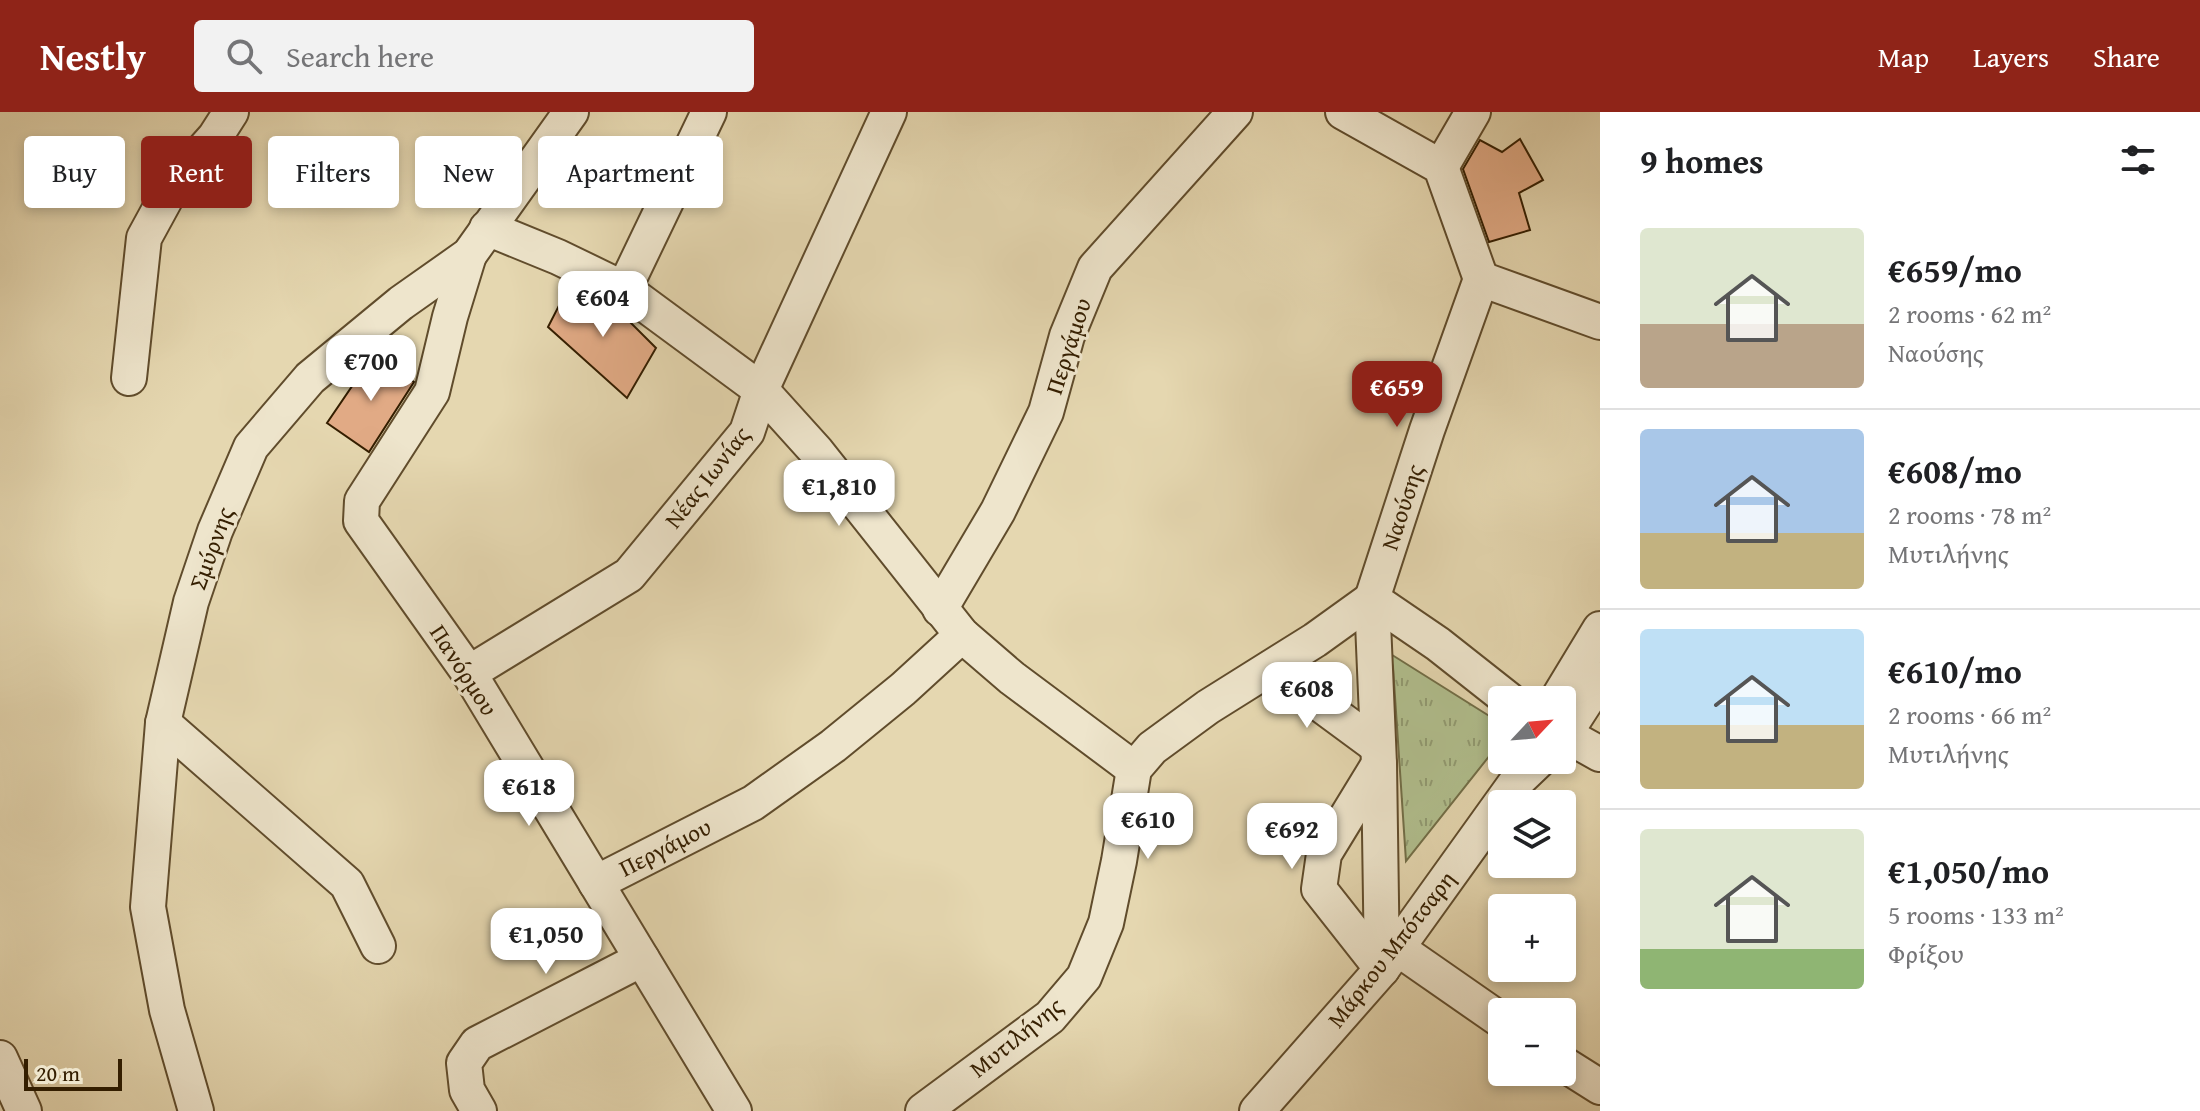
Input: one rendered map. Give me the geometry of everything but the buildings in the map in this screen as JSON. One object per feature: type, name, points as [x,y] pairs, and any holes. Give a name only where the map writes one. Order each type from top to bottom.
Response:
[{"type":"street","points":[[129,378],[144,238],[174,183],[215,137],[231,112]]},
{"type":"street","name":"Σμύρνης","points":[[196,1111],[167,1010],[148,907],[163,723],[191,602],[215,531],[251,447],[310,378],[478,242],[571,112]]},
{"type":"street","points":[[624,289],[709,112]]},
{"type":"street","name":"Νέας Ιωνίας","points":[[469,673],[629,575],[747,432],[761,390],[889,112]]},
{"type":"street","name":"Περγάμου","points":[[940,609],[998,511],[1046,412],[1067,336],[1095,268],[1235,112]]},
{"type":"street","points":[[1343,112],[1441,167],[1481,279],[1600,322]]},
{"type":"street","points":[[1441,167],[1473,112]]},
{"type":"street","points":[[478,242],[558,257],[624,289],[761,390],[817,452],[962,635],[1012,678],[1134,769],[1152,748],[1208,707],[1315,640],[1372,599],[1438,644],[1491,686]]},
{"type":"street","name":"Πανόρμου","points":[[478,242],[450,317],[432,392],[362,501],[361,521],[469,673],[734,1111]]},
{"type":"street","name":"Ναούσης","points":[[1390,959],[1372,599],[1427,430],[1481,279]]},
{"type":"street","points":[[1565,686],[1600,629]]},
{"type":"street","name":"Περγάμου","points":[[596,883],[753,803],[833,746],[903,689],[962,635]]},
{"type":"street","points":[[1271,668],[1378,755],[1324,854],[1319,889],[1390,959],[1488,1013]]},
{"type":"street","points":[[1576,715],[1600,679]]},
{"type":"street","points":[[163,723],[347,884],[378,946]]},
{"type":"street","points":[[1576,742],[1600,754]]},
{"type":"street","name":"Mυτιλήνης","points":[[923,1111],[1050,1017],[1084,977],[1106,923],[1134,769]]},
{"type":"street","name":"Μάρκου Μπότσαρη","points":[[1271,1106],[1390,959],[1522,774]]},
{"type":"street","points":[[479,1111],[467,1090],[464,1063],[477,1044],[642,959]]},
{"type":"street","points":[[0,1058],[24,1111]]},
{"type":"street","points":[[1576,1072],[1600,1087]]},
{"type":"green space","points":[[1389,653],[1488,715],[1488,758],[1406,861],[1393,667]]}]
